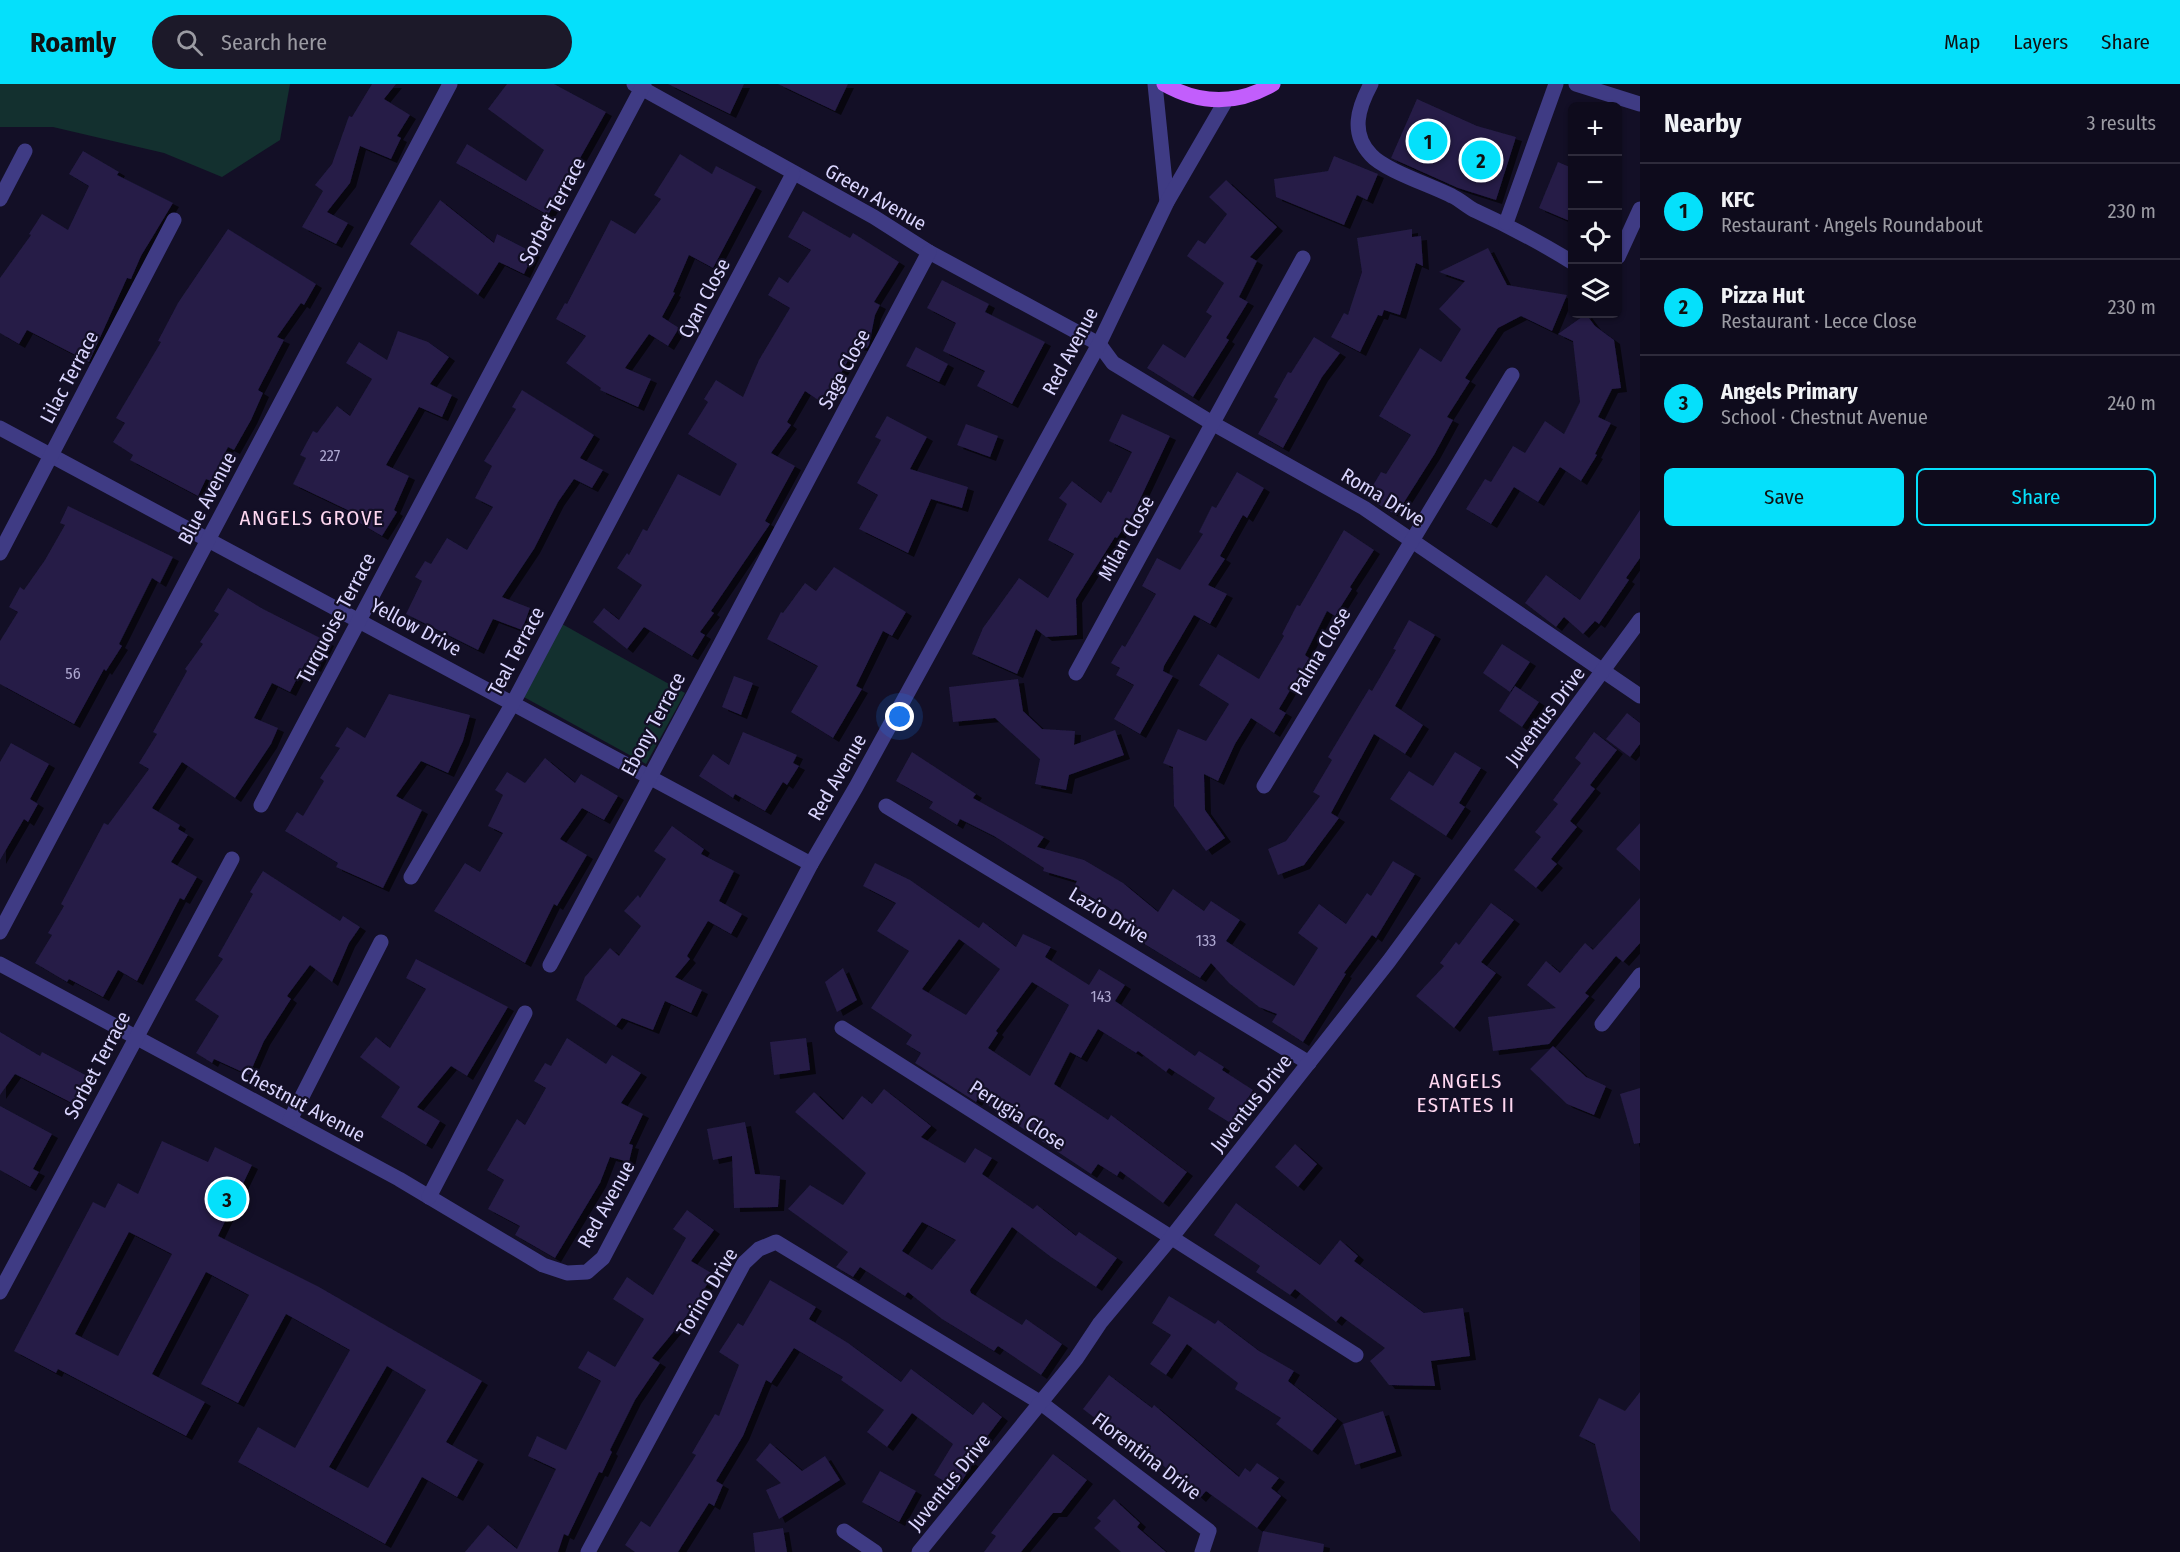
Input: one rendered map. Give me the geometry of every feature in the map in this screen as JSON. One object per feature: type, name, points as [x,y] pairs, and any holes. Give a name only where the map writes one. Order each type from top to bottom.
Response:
[{"type":"main road","points":[[1164,84],[1187,94],[1225,102],[1252,95],[1273,84]]},
{"type":"street","name":"Blue Avenue","points":[[0,932],[450,84]]},
{"type":"street","points":[[1155,84],[1167,202]]},
{"type":"street","points":[[1371,84],[1362,100],[1356,122],[1362,142],[1371,156],[1455,197],[1473,210],[1506,224],[1568,260]]},
{"type":"street","points":[[1506,224],[1556,84]]},
{"type":"street","points":[[1576,84],[1640,104]]},
{"type":"street","name":"Green Avenue","points":[[640,85],[793,174],[874,217],[929,252],[1099,344]]},
{"type":"street","name":"Sorbet Terrace","points":[[500,355],[640,85]]},
{"type":"street","name":"Red Avenue","points":[[587,1272],[603,1258],[811,864],[856,787],[1099,344],[1167,202],[1225,102]]},
{"type":"street","points":[[0,199],[25,151]]},
{"type":"street","name":"Cyan Close","points":[[651,441],[793,174]]},
{"type":"street","points":[[1622,247],[1640,209]]},
{"type":"street","name":"Lilac Terrace","points":[[0,553],[174,220]]},
{"type":"street","name":"Sage Close","points":[[795,505],[929,252]]},
{"type":"street","name":"Milan Close","points":[[1076,673],[1303,258]]},
{"type":"street","name":"Roma Drive","points":[[1099,344],[1113,363],[1212,423],[1364,508],[1413,539],[1640,696]]},
{"type":"street","name":"Turquoise Terrace","points":[[261,805],[500,355]]},
{"type":"street","name":"Palma Close","points":[[1264,786],[1512,375]]},
{"type":"street","name":"Yellow Drive","points":[[0,428],[811,864]]},
{"type":"street","name":"Teal Terrace","points":[[411,877],[513,703],[651,441]]},
{"type":"street","name":"Ebony Terrace","points":[[550,965],[795,505]]},
{"type":"street","name":"Juventus Drive","points":[[919,1552],[1076,1359],[1100,1323],[1171,1238],[1389,961],[1640,620]]},
{"type":"street","name":"Lazio Drive","points":[[886,806],[1309,1063]]},
{"type":"street","name":"Sorbet Terrace","points":[[0,1292],[232,859]]},
{"type":"street","points":[[291,1120],[381,942]]},
{"type":"street","name":"Chestnut Avenue","points":[[0,964],[291,1120],[543,1264],[567,1273],[587,1272]]},
{"type":"street","points":[[1602,1024],[1640,975]]},
{"type":"street","points":[[429,1197],[525,1013]]},
{"type":"street","name":"Perugia Close","points":[[842,1028],[1356,1355]]},
{"type":"street","name":"Torino Drive","points":[[588,1552],[744,1263],[759,1249],[776,1242],[1041,1403]]},
{"type":"street","name":"Florentina Drive","points":[[1041,1403],[1209,1532],[1202,1552]]},
{"type":"street","points":[[844,1531],[875,1552]]},
{"type":"green space","points":[[0,84],[290,84],[280,140],[222,177],[164,153],[53,127],[0,127]]},
{"type":"green space","points":[[562,624],[685,693],[646,764],[522,696]]},
{"type":"building","points":[[372,84],[396,84],[384,99],[410,115],[397,136],[401,138],[391,159],[360,146],[350,183],[327,212],[348,223],[336,244],[302,227],[323,191],[315,185],[332,164],[349,116],[352,117]]},
{"type":"building","points":[[507,84],[554,84],[606,112],[548,215],[456,163],[467,144],[526,181],[544,150],[488,109]]},
{"type":"building","points":[[668,84],[744,84],[730,114]]},
{"type":"building","points":[[778,84],[848,84],[835,111]]},
{"type":"building","points":[[1417,99],[1477,126],[1516,137],[1496,200],[1458,188],[1391,158]]},
{"type":"building","points":[[83,151],[119,172],[117,175],[173,203],[141,256],[131,279],[127,278],[89,362],[27,330],[19,344],[0,333],[0,278],[31,235],[29,234],[42,214],[68,230],[89,186],[69,174]]},
{"type":"building","points":[[680,154],[712,174],[716,166],[756,187],[713,268],[689,255],[673,292],[675,293],[662,317],[679,328],[668,346],[649,334],[625,368],[651,379],[638,407],[600,390],[601,388],[566,363],[586,336],[556,319],[565,303],[567,304],[611,220],[635,234],[661,199],[654,195]]},
{"type":"building","points":[[1334,156],[1378,174],[1367,200],[1357,195],[1344,225],[1276,197],[1274,179],[1328,171]]},
{"type":"building","points":[[1558,162],[1568,166],[1568,220],[1539,208]]},
{"type":"building","points":[[1226,180],[1277,227],[1250,257],[1257,261],[1239,297],[1248,302],[1226,338],[1229,340],[1193,397],[1147,368],[1163,344],[1185,358],[1212,316],[1206,312],[1224,283],[1187,256],[1198,240],[1205,244],[1227,214],[1209,197]]},
{"type":"building","points":[[440,200],[494,243],[497,234],[534,253],[524,274],[499,262],[478,295],[410,244]]},
{"type":"building","points":[[803,211],[850,238],[853,233],[899,262],[874,302],[880,305],[875,315],[869,345],[867,348],[856,346],[824,404],[805,391],[787,422],[791,425],[771,453],[795,466],[765,521],[770,524],[711,611],[714,613],[700,632],[705,635],[692,656],[644,627],[627,649],[593,622],[604,608],[619,620],[642,585],[617,568],[627,553],[629,555],[643,529],[647,531],[678,474],[720,496],[737,464],[688,434],[708,402],[704,399],[716,380],[743,397],[759,360],[790,308],[768,295],[779,277],[788,283],[811,250],[788,237]]},
{"type":"building","points":[[228,229],[316,284],[304,305],[301,303],[277,337],[284,340],[258,390],[263,393],[251,420],[234,450],[228,447],[211,481],[206,479],[198,496],[130,460],[133,455],[113,442],[125,423],[116,418],[161,342],[158,341],[178,303]]},
{"type":"building","points":[[1412,229],[1412,237],[1421,236],[1423,266],[1416,263],[1400,315],[1384,310],[1382,316],[1378,315],[1360,352],[1331,337],[1344,313],[1348,315],[1362,272],[1357,238]]},
{"type":"building","points":[[1488,248],[1507,285],[1567,295],[1552,331],[1521,316],[1498,328],[1465,378],[1470,381],[1447,417],[1453,420],[1396,515],[1366,497],[1381,472],[1386,474],[1411,435],[1379,416],[1420,348],[1441,362],[1461,329],[1439,309],[1465,281],[1439,272]]},
{"type":"building","points":[[942,280],[989,304],[985,312],[1045,342],[1012,404],[977,386],[985,371],[943,351],[956,323],[927,308]]},
{"type":"building","points":[[1580,318],[1589,318],[1595,326],[1614,340],[1621,388],[1612,389],[1598,417],[1611,423],[1595,454],[1597,455],[1581,481],[1560,467],[1538,502],[1514,487],[1491,524],[1466,509],[1485,479],[1491,482],[1513,446],[1525,453],[1545,421],[1564,434],[1580,402],[1573,341],[1558,334]]},
{"type":"building","points":[[398,331],[428,342],[449,357],[430,384],[452,395],[442,417],[419,407],[386,465],[409,476],[394,510],[397,512],[382,536],[353,519],[356,514],[293,484],[306,458],[300,455],[313,431],[317,433],[337,406],[350,416],[372,379],[346,363],[359,342],[387,360]]},
{"type":"building","points":[[1314,337],[1340,353],[1322,377],[1283,448],[1258,434],[1278,399],[1274,397],[1288,372],[1291,373]]},
{"type":"building","points":[[916,347],[948,364],[939,382],[906,366]]},
{"type":"building","points":[[522,390],[594,435],[580,458],[603,470],[592,488],[574,479],[558,502],[534,549],[502,597],[530,608],[522,630],[493,619],[478,650],[406,614],[422,581],[415,577],[425,561],[431,564],[447,538],[467,550],[493,507],[475,498],[492,466],[484,461],[516,409],[512,407]]},
{"type":"building","points":[[1122,414],[1170,436],[1133,514],[1117,538],[1115,537],[1076,599],[1077,635],[1046,637],[1036,629],[1017,674],[972,654],[983,628],[1019,578],[1048,598],[1074,554],[1048,540],[1067,504],[1059,498],[1072,481],[1101,503],[1108,491],[1111,493],[1132,452],[1109,441]]},
{"type":"building","points":[[887,416],[927,437],[910,469],[968,487],[962,508],[931,499],[908,553],[859,529],[878,495],[857,483],[881,440],[875,437]]},
{"type":"building","points":[[966,424],[998,436],[990,457],[957,445]]},
{"type":"building","points":[[1237,472],[1264,488],[1247,518],[1243,515],[1220,556],[1225,559],[1208,585],[1227,594],[1210,624],[1194,615],[1164,666],[1163,671],[1173,676],[1140,734],[1114,719],[1134,685],[1116,675],[1120,668],[1111,663],[1122,645],[1125,647],[1156,594],[1142,586],[1157,558],[1180,570],[1203,534],[1199,532],[1212,506],[1216,508]]},
{"type":"building","points":[[68,506],[173,557],[160,583],[152,578],[119,644],[122,646],[106,671],[104,669],[74,724],[0,684],[0,641],[18,612],[9,607],[20,587],[24,590],[45,560],[65,525],[60,523]]},
{"type":"building","points":[[1640,510],[1640,558],[1626,578],[1629,580],[1599,624],[1595,621],[1583,634],[1564,617],[1556,627],[1525,603],[1546,575],[1580,600]]},
{"type":"building","points":[[1344,530],[1374,550],[1350,587],[1352,589],[1335,616],[1327,611],[1305,655],[1309,658],[1279,709],[1286,713],[1274,733],[1251,718],[1235,744],[1218,781],[1204,774],[1205,810],[1225,838],[1206,851],[1174,806],[1173,767],[1163,763],[1178,729],[1206,741],[1229,704],[1199,685],[1218,654],[1259,679],[1284,636],[1282,634],[1297,605],[1300,606]]},
{"type":"building","points":[[834,567],[906,612],[892,636],[883,631],[856,686],[862,689],[833,738],[791,712],[818,666],[767,639],[781,612],[783,613],[805,583],[816,591]]},
{"type":"building","points":[[228,588],[263,609],[328,642],[315,668],[305,663],[290,692],[272,683],[254,718],[278,728],[271,744],[235,798],[182,762],[152,808],[180,825],[178,829],[188,835],[171,862],[197,877],[184,900],[180,898],[137,981],[118,970],[103,997],[69,979],[67,982],[35,963],[52,935],[48,933],[64,906],[61,904],[104,823],[108,825],[149,769],[139,763],[157,734],[153,732],[187,671],[185,669],[203,644],[200,642],[219,614],[214,611]]},
{"type":"building","points":[[1409,620],[1435,635],[1395,706],[1423,725],[1405,754],[1374,734],[1331,813],[1339,818],[1304,865],[1278,875],[1268,849],[1286,841],[1320,796],[1313,792],[1332,760],[1328,757],[1369,689],[1372,691],[1396,650],[1393,649]]},
{"type":"building","points":[[1502,644],[1530,662],[1510,692],[1483,673]]},
{"type":"building","points":[[734,676],[753,683],[741,715],[722,707]]},
{"type":"building","points":[[1018,679],[1023,711],[1042,729],[1075,731],[1074,745],[1115,730],[1124,755],[1069,775],[1066,790],[1035,784],[1040,759],[995,718],[953,722],[949,687]]},
{"type":"building","points":[[1515,686],[1539,702],[1522,727],[1499,711]]},
{"type":"building","points":[[389,694],[470,715],[463,741],[448,773],[421,761],[396,796],[422,810],[383,888],[336,867],[338,863],[285,831],[297,812],[303,816],[324,781],[320,778],[340,748],[335,746],[347,727],[365,738]]},
{"type":"building","points":[[1627,713],[1640,723],[1640,744],[1630,757],[1606,739]]},
{"type":"building","points":[[743,732],[797,755],[793,763],[799,766],[787,785],[783,782],[765,811],[735,794],[733,798],[699,776],[713,754],[729,765]]},
{"type":"building","points":[[1594,732],[1617,750],[1590,785],[1595,789],[1570,821],[1577,827],[1551,859],[1557,864],[1536,888],[1514,870],[1541,837],[1535,832],[1558,804],[1553,800],[1581,763],[1575,758]]},
{"type":"building","points":[[11,743],[49,764],[30,799],[38,804],[28,822],[24,819],[0,860],[0,762]]},
{"type":"building","points":[[912,752],[976,794],[973,798],[1044,837],[1037,847],[1084,860],[1123,883],[1158,912],[1173,889],[1204,911],[1211,901],[1240,920],[1226,941],[1294,986],[1318,948],[1298,933],[1319,904],[1346,924],[1367,893],[1371,896],[1393,861],[1415,874],[1376,938],[1372,935],[1344,973],[1346,974],[1303,1042],[1272,1022],[1277,1014],[1259,1007],[1229,983],[1211,963],[1200,978],[1138,940],[1141,935],[1108,907],[1074,887],[1077,881],[1043,871],[1044,868],[994,836],[960,819],[957,825],[929,808],[933,802],[896,781]]},
{"type":"building","points":[[1455,752],[1481,768],[1459,803],[1465,807],[1446,836],[1390,799],[1409,771],[1433,786]]},
{"type":"building","points":[[545,758],[575,783],[581,774],[618,796],[604,820],[582,808],[560,839],[587,855],[557,906],[554,904],[525,963],[434,911],[465,863],[480,872],[503,833],[488,826],[503,795],[495,790],[507,772],[525,783]]},
{"type":"building","points":[[1640,823],[1640,871],[1616,849]]},
{"type":"building","points":[[672,826],[704,849],[701,854],[734,871],[719,901],[742,914],[731,934],[708,921],[687,956],[690,959],[675,977],[702,990],[691,1013],[665,1001],[653,1030],[622,1018],[616,1026],[576,1000],[585,977],[610,948],[619,956],[641,926],[624,911],[638,895],[640,898],[666,859],[654,851]]},
{"type":"building","points":[[875,863],[910,880],[979,928],[983,922],[1016,947],[1023,934],[1051,947],[1045,957],[1089,985],[1099,969],[1125,985],[1115,1001],[1195,1056],[1199,1051],[1224,1067],[1222,1070],[1253,1090],[1232,1124],[1208,1109],[1215,1098],[1169,1068],[1166,1072],[1138,1051],[1136,1053],[1098,1029],[1081,1058],[1070,1052],[1054,1084],[1108,1120],[1111,1115],[1187,1172],[1163,1203],[1120,1171],[1117,1176],[1098,1164],[1091,1174],[1007,1118],[1005,1120],[979,1097],[976,1102],[915,1063],[921,1053],[906,1044],[912,1035],[871,1008],[909,951],[877,931],[896,903],[863,886]],"holes":[[[959,939],[1000,969],[966,1015],[922,989]],[[1032,982],[1069,1005],[1030,1076],[988,1048],[998,1033],[996,1031]]]},
{"type":"building","points":[[263,871],[340,921],[343,916],[360,927],[349,943],[332,982],[310,965],[287,996],[291,999],[264,1041],[249,1075],[214,1059],[212,1063],[196,1053],[219,1016],[195,1000],[223,959],[218,956],[253,894],[250,892]]},
{"type":"building","points":[[1640,898],[1640,943],[1623,962],[1616,956],[1585,993],[1589,996],[1549,1044],[1493,1051],[1488,1017],[1556,1008],[1527,985],[1546,961],[1560,973],[1585,943],[1593,950]]},
{"type":"building","points":[[1491,903],[1514,920],[1481,962],[1496,973],[1454,1028],[1416,996],[1444,966],[1440,963],[1456,942],[1459,945]]},
{"type":"building","points":[[416,959],[508,1007],[467,1076],[451,1066],[417,1107],[440,1121],[426,1145],[381,1117],[400,1087],[360,1057],[376,1037],[390,1048],[426,989],[406,978]]},
{"type":"building","points":[[843,968],[857,1000],[837,1012],[825,982]]},
{"type":"building","points":[[0,1032],[40,1056],[42,1052],[91,1078],[76,1105],[15,1074],[0,1095]]},
{"type":"building","points":[[567,1038],[606,1064],[612,1055],[641,1073],[621,1103],[643,1114],[629,1144],[633,1145],[629,1162],[610,1157],[600,1183],[555,1258],[515,1235],[520,1226],[488,1209],[504,1180],[487,1170],[517,1119],[525,1125],[546,1088],[534,1081],[545,1063],[551,1066]]},
{"type":"building","points":[[806,1038],[810,1070],[774,1075],[770,1042]]},
{"type":"building","points":[[1553,1046],[1586,1077],[1606,1086],[1594,1115],[1567,1104],[1530,1069]]},
{"type":"building","points":[[1640,1088],[1640,1143],[1634,1144],[1620,1094]]},
{"type":"building","points":[[884,1089],[931,1126],[921,1137],[965,1163],[975,1148],[992,1158],[982,1174],[1033,1209],[1037,1205],[1076,1236],[1079,1232],[1117,1258],[1096,1287],[1012,1227],[970,1290],[971,1293],[1022,1325],[1026,1319],[1062,1344],[1041,1375],[998,1346],[994,1351],[942,1319],[908,1292],[905,1296],[860,1267],[853,1277],[836,1267],[848,1252],[788,1209],[810,1185],[843,1205],[866,1173],[795,1112],[814,1092],[843,1120],[862,1096],[872,1104]],"holes":[[[922,1222],[956,1240],[932,1270],[902,1251]]]},
{"type":"building","points":[[0,1106],[52,1134],[33,1169],[39,1172],[30,1187],[0,1170]]},
{"type":"building","points":[[745,1122],[755,1174],[780,1176],[778,1207],[734,1208],[732,1156],[713,1160],[707,1129]]},
{"type":"building","points":[[162,1141],[208,1162],[215,1147],[252,1165],[218,1236],[319,1287],[482,1381],[446,1442],[478,1460],[457,1497],[422,1477],[385,1544],[238,1462],[258,1427],[295,1448],[350,1350],[286,1314],[238,1403],[201,1384],[249,1295],[206,1272],[152,1374],[205,1402],[186,1436],[58,1369],[56,1373],[14,1351],[93,1202],[105,1208],[118,1183],[138,1194]],"holes":[[[129,1232],[172,1254],[118,1356],[75,1334]],[[387,1366],[426,1390],[368,1488],[329,1467]]]},
{"type":"building","points":[[1295,1144],[1317,1164],[1298,1187],[1275,1167]]},
{"type":"building","points":[[1236,1203],[1320,1265],[1340,1240],[1358,1256],[1354,1261],[1424,1313],[1463,1308],[1470,1356],[1431,1361],[1435,1386],[1389,1385],[1370,1361],[1385,1348],[1341,1316],[1336,1322],[1295,1289],[1290,1295],[1256,1272],[1260,1266],[1214,1235]]},
{"type":"building","points":[[687,1210],[714,1230],[691,1261],[713,1274],[694,1307],[652,1358],[660,1363],[635,1400],[610,1450],[612,1452],[602,1473],[599,1472],[568,1536],[564,1534],[558,1552],[465,1552],[488,1525],[517,1549],[556,1469],[528,1456],[537,1436],[566,1450],[601,1381],[578,1368],[588,1351],[615,1367],[644,1319],[613,1299],[627,1277],[653,1295],[686,1238],[673,1229]]},
{"type":"building","points":[[770,1280],[816,1307],[809,1319],[848,1343],[901,1382],[911,1369],[973,1415],[983,1402],[1002,1417],[969,1460],[973,1463],[957,1489],[934,1475],[953,1444],[912,1413],[887,1447],[867,1432],[884,1410],[841,1380],[843,1377],[794,1348],[771,1383],[766,1380],[743,1436],[716,1481],[723,1485],[714,1506],[709,1503],[678,1552],[635,1552],[625,1545],[641,1521],[650,1527],[696,1455],[692,1453],[715,1414],[719,1416],[739,1365],[719,1352],[738,1323],[743,1326]]},
{"type":"building","points":[[1169,1296],[1215,1324],[1218,1320],[1259,1351],[1294,1371],[1288,1381],[1337,1419],[1312,1451],[1276,1424],[1281,1418],[1235,1389],[1238,1383],[1187,1344],[1166,1375],[1150,1364],[1171,1335],[1152,1323]]},
{"type":"building","points":[[1109,1375],[1152,1408],[1154,1405],[1239,1477],[1245,1468],[1250,1472],[1257,1463],[1279,1478],[1271,1488],[1281,1496],[1257,1528],[1206,1491],[1200,1498],[1124,1431],[1120,1437],[1083,1409]]},
{"type":"building","points":[[1640,1392],[1640,1542],[1611,1510],[1595,1444],[1579,1436],[1599,1398],[1625,1411]]},
{"type":"building","points":[[1383,1411],[1396,1452],[1355,1465],[1343,1424]]},
{"type":"building","points":[[770,1443],[802,1471],[825,1456],[840,1480],[779,1519],[766,1490],[781,1483],[756,1460]]},
{"type":"building","points":[[1053,1454],[1087,1480],[1061,1513],[1053,1513],[1021,1552],[984,1552],[996,1536],[991,1533]]},
{"type":"building","points":[[880,1471],[916,1491],[899,1522],[862,1502]]},
{"type":"building","points":[[1114,1499],[1140,1523],[1137,1527],[1166,1552],[1121,1552],[1094,1528],[1101,1521],[1097,1518]]},
{"type":"building","points":[[783,1528],[787,1552],[755,1552],[753,1533]]},
{"type":"building","points":[[1263,1531],[1324,1544],[1323,1552],[1258,1552]]},
{"type":"place","name":"KFC","points":[[1428,141]]},
{"type":"place","name":"Pizza Hut","points":[[1481,160]]},
{"type":"place","name":"Angels Primary","points":[[227,1199]]},
{"type":"district","name":"ANGELS GROVE","points":[[312,518]]},
{"type":"district","name":"ANGELS ESTATES II","points":[[1466,1093]]}]
